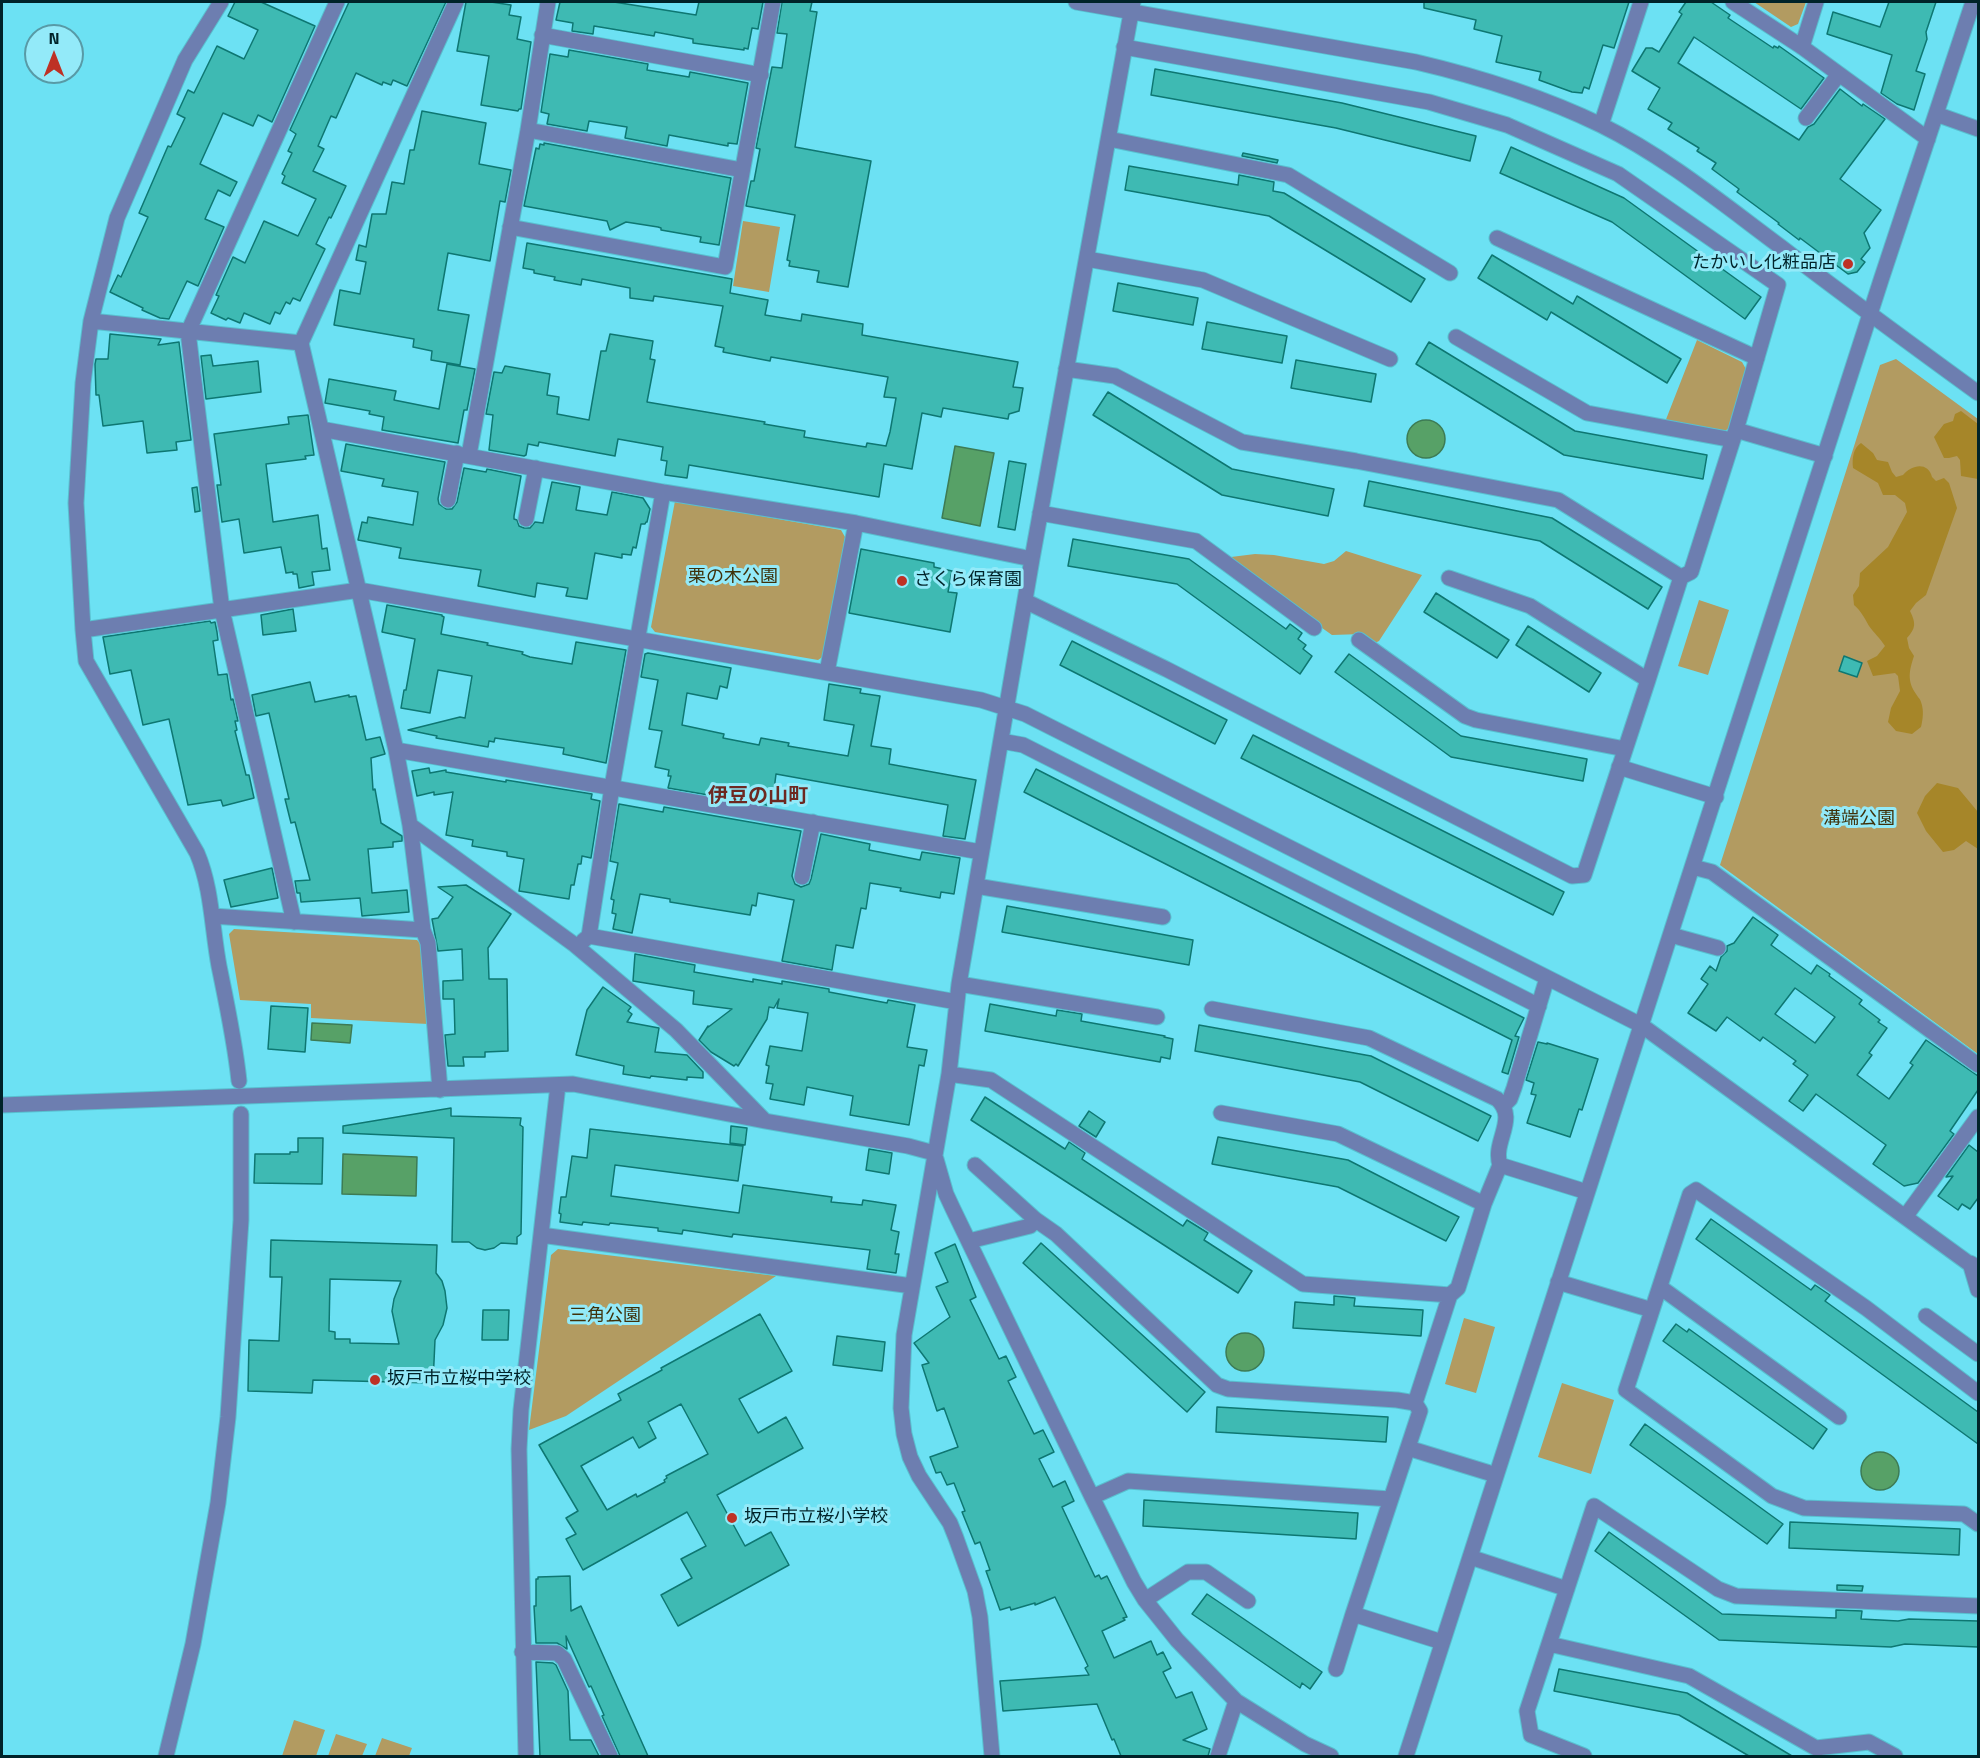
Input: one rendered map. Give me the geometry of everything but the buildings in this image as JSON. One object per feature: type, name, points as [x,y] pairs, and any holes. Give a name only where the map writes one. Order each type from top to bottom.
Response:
[{"type":"street","points":[[220,2],[185,60],[117,218],[91,321],[83,383],[76,503],[86,661],[197,853],[204,871],[219,968],[234,1033],[239,1081]]},
{"type":"street","points":[[294,922],[222,610],[188,332],[337,2]]},
{"type":"street","points":[[440,1090],[428,943],[423,930],[410,825],[396,750],[301,343],[456,2]]},
{"type":"street","points":[[448,500],[463,454],[510,227],[548,2]]},
{"type":"street","points":[[510,227],[725,267],[773,2]]},
{"type":"street","points":[[1077,2],[1132,6],[1416,62],[1463,73],[1547,101],[1601,125],[1642,147],[1683,174],[1978,393]]},
{"type":"street","points":[[1601,125],[1641,2]]},
{"type":"street","points":[[1733,2],[1802,47],[1928,139]]},
{"type":"street","points":[[1802,47],[1816,2]]},
{"type":"street","points":[[1406,1756],[1973,2]]},
{"type":"street","points":[[992,1756],[980,1617],[975,1592],[950,1523],[919,1476],[910,1457],[901,1408],[901,1369],[904,1335],[949,1074],[959,984],[981,852],[1132,6]]},
{"type":"street","points":[[542,35],[761,75]]},
{"type":"street","points":[[1025,601],[1166,669],[1572,876],[1584,875],[1681,578],[1691,572],[1735,435],[1778,285],[1618,174],[1507,125],[1429,102],[1124,47]]},
{"type":"street","points":[[1806,118],[1839,74]]},
{"type":"street","points":[[1936,114],[1978,129]]},
{"type":"street","points":[[528,130],[742,170]]},
{"type":"street","points":[[1109,139],[1288,175],[1450,273]]},
{"type":"street","points":[[1497,238],[1757,358]]},
{"type":"street","points":[[1087,259],[1203,280],[1390,359]]},
{"type":"street","points":[[91,321],[301,343]]},
{"type":"street","points":[[1456,337],[1587,413],[1735,435],[1826,456]]},
{"type":"street","points":[[1066,369],[1115,376],[1242,442],[1356,461],[1558,500],[1681,578]]},
{"type":"street","points":[[321,429],[663,492],[856,523],[1032,559]]},
{"type":"street","points":[[526,519],[536,468]]},
{"type":"street","points":[[589,936],[612,787],[663,492]]},
{"type":"street","points":[[1040,513],[1196,541],[1314,628]]},
{"type":"street","points":[[827,672],[856,523]]},
{"type":"street","points":[[1449,578],[1530,606],[1648,680]]},
{"type":"street","points":[[83,630],[359,590],[981,700],[1025,714],[1641,1025],[1976,1266],[1978,1290]]},
{"type":"street","points":[[1359,640],[1465,716],[1625,748]]},
{"type":"street","points":[[1001,741],[1023,745],[1539,1006]]},
{"type":"street","points":[[396,750],[981,852]]},
{"type":"street","points":[[1619,767],[1716,797]]},
{"type":"street","points":[[802,877],[813,822]]},
{"type":"street","points":[[410,825],[575,945],[676,1030],[765,1122]]},
{"type":"street","points":[[1693,867],[1712,872],[1742,901],[1978,1065]]},
{"type":"street","points":[[976,886],[1163,917]]},
{"type":"street","points":[[212,916],[423,930]]},
{"type":"street","points":[[1671,935],[1718,948]]},
{"type":"street","points":[[575,945],[589,936],[957,1002]]},
{"type":"street","points":[[1504,1105],[1510,1099],[1514,1088],[1547,978]]},
{"type":"street","points":[[959,984],[1157,1017]]},
{"type":"street","points":[[1212,1009],[1369,1038],[1497,1099],[1504,1105],[1507,1114],[1497,1156],[1500,1165],[1484,1204],[1458,1288],[1450,1294],[1415,1403]]},
{"type":"street","points":[[949,1074],[991,1080],[1303,1284],[1450,1294]]},
{"type":"street","points":[[2,1105],[573,1084],[765,1122],[908,1146],[934,1153]]},
{"type":"street","points":[[526,1756],[519,1449],[521,1410],[558,1085]]},
{"type":"street","points":[[1221,1113],[1338,1134],[1484,1204]]},
{"type":"street","points":[[166,1756],[193,1644],[218,1503],[228,1417],[241,1220],[241,1114]]},
{"type":"street","points":[[1905,1216],[1978,1117]]},
{"type":"street","points":[[934,1153],[946,1194],[1092,1497],[1145,1600],[1177,1640],[1236,1701],[1305,1744],[1331,1756]]},
{"type":"street","points":[[975,1165],[1036,1220],[1056,1234],[1217,1385],[1228,1389],[1415,1403],[1420,1411],[1336,1670]]},
{"type":"street","points":[[1500,1165],[1587,1192]]},
{"type":"street","points":[[1978,1393],[1866,1308],[1696,1190],[1690,1194],[1626,1390],[1772,1496],[1804,1508],[1964,1514],[1978,1524]]},
{"type":"street","points":[[969,1241],[1030,1226],[1036,1220]]},
{"type":"street","points":[[541,1235],[912,1286]]},
{"type":"street","points":[[1558,1282],[1652,1310]]},
{"type":"street","points":[[1660,1287],[1839,1418]]},
{"type":"street","points":[[1926,1316],[1978,1354]]},
{"type":"street","points":[[1408,1448],[1496,1475]]},
{"type":"street","points":[[1092,1497],[1128,1481],[1390,1499]]},
{"type":"street","points":[[1584,1756],[1531,1735],[1527,1711],[1594,1506],[1718,1589],[1737,1596],[1978,1606]]},
{"type":"street","points":[[1470,1557],[1566,1589]]},
{"type":"street","points":[[1145,1600],[1188,1572],[1206,1572],[1248,1601]]},
{"type":"street","points":[[1353,1614],[1442,1642]]},
{"type":"street","points":[[1549,1644],[1689,1676],[1816,1748],[1869,1742],[1895,1756]]},
{"type":"street","points":[[522,1652],[557,1653],[564,1659],[610,1756]]},
{"type":"street","points":[[1218,1756],[1236,1701]]},
{"type":"green space","points":[[1754,2],[1806,2],[1798,24],[1791,27]]},
{"type":"green space","points":[[743,221],[780,227],[769,292],[733,286]]},
{"type":"green space","points":[[1697,340],[1742,362],[1747,371],[1729,428],[1722,433],[1665,422]]},
{"type":"green space","name":"溝端公園","points":[[1896,359],[1978,419],[1978,1054],[1720,865],[1880,365]]},
{"type":"green space","name":"栗の木公園","points":[[675,501],[841,530],[845,537],[824,656],[818,660],[655,632],[651,627]]},
{"type":"green space","points":[[1346,551],[1422,575],[1379,641],[1375,643],[1362,634],[1332,635],[1223,558],[1255,554],[1274,555],[1324,564],[1334,561]]},
{"type":"green space","points":[[1699,600],[1729,610],[1708,675],[1678,666]]},
{"type":"green space","points":[[234,929],[417,940],[421,944],[428,1024],[311,1018],[311,1004],[240,1000],[229,934]]},
{"type":"green space","name":"三角公園","points":[[558,1249],[776,1276],[566,1416],[529,1430],[551,1255]]},
{"type":"green space","points":[[1464,1318],[1495,1327],[1476,1393],[1445,1384]]},
{"type":"green space","points":[[1562,1383],[1614,1400],[1591,1474],[1538,1457]]},
{"type":"green space","points":[[294,1720],[325,1730],[316,1756],[282,1756]]},
{"type":"green space","points":[[336,1734],[367,1744],[362,1756],[328,1756]]},
{"type":"green space","points":[[382,1738],[412,1748],[409,1756],[375,1756]]},
{"type":"shaded area","points":[[1961,411],[1978,424],[1978,479],[1961,476],[1960,460],[1957,456],[1944,458],[1934,437],[1944,424],[1953,421],[1955,414]]},
{"type":"shaded area","points":[[1426,420],[1439,426],[1445,439],[1439,452],[1426,458],[1413,452],[1407,439],[1413,426]]},
{"type":"shaded area","points":[[1861,443],[1873,453],[1877,460],[1888,462],[1896,477],[1919,466],[1927,469],[1936,481],[1944,478],[1949,483],[1957,508],[1926,595],[1910,611],[1914,625],[1907,638],[1914,656],[1910,680],[1921,701],[1923,711],[1921,727],[1912,734],[1896,731],[1888,722],[1891,708],[1900,691],[1898,676],[1895,673],[1873,676],[1867,661],[1877,656],[1885,646],[1854,605],[1853,595],[1859,586],[1860,573],[1888,547],[1907,512],[1905,503],[1895,495],[1883,495],[1878,483],[1853,468],[1854,454]]},
{"type":"shaded area","points":[[955,446],[994,453],[980,526],[942,518]]},
{"type":"shaded area","points":[[1937,783],[1958,788],[1978,812],[1978,849],[1966,841],[1954,850],[1943,852],[1926,831],[1917,813],[1925,796]]},
{"type":"shaded area","points":[[312,1023],[352,1025],[350,1043],[311,1040]]},
{"type":"shaded area","points":[[343,1154],[417,1157],[416,1196],[342,1194]]},
{"type":"shaded area","points":[[1245,1333],[1258,1339],[1264,1352],[1258,1365],[1245,1371],[1232,1365],[1226,1352],[1232,1339]]},
{"type":"shaded area","points":[[1880,1452],[1893,1458],[1899,1471],[1893,1484],[1880,1490],[1867,1484],[1861,1471],[1867,1458]]},
{"type":"place","name":"たかいし化粧品店","points":[[1848,264]]},
{"type":"place","name":"さくら保育園","points":[[902,581]]},
{"type":"place","name":"坂戸市立桜中学校","points":[[375,1380]]},
{"type":"place","name":"坂戸市立桜小学校","points":[[732,1518]]},
{"type":"district","name":"伊豆の山町","points":[[758,797]]}]
